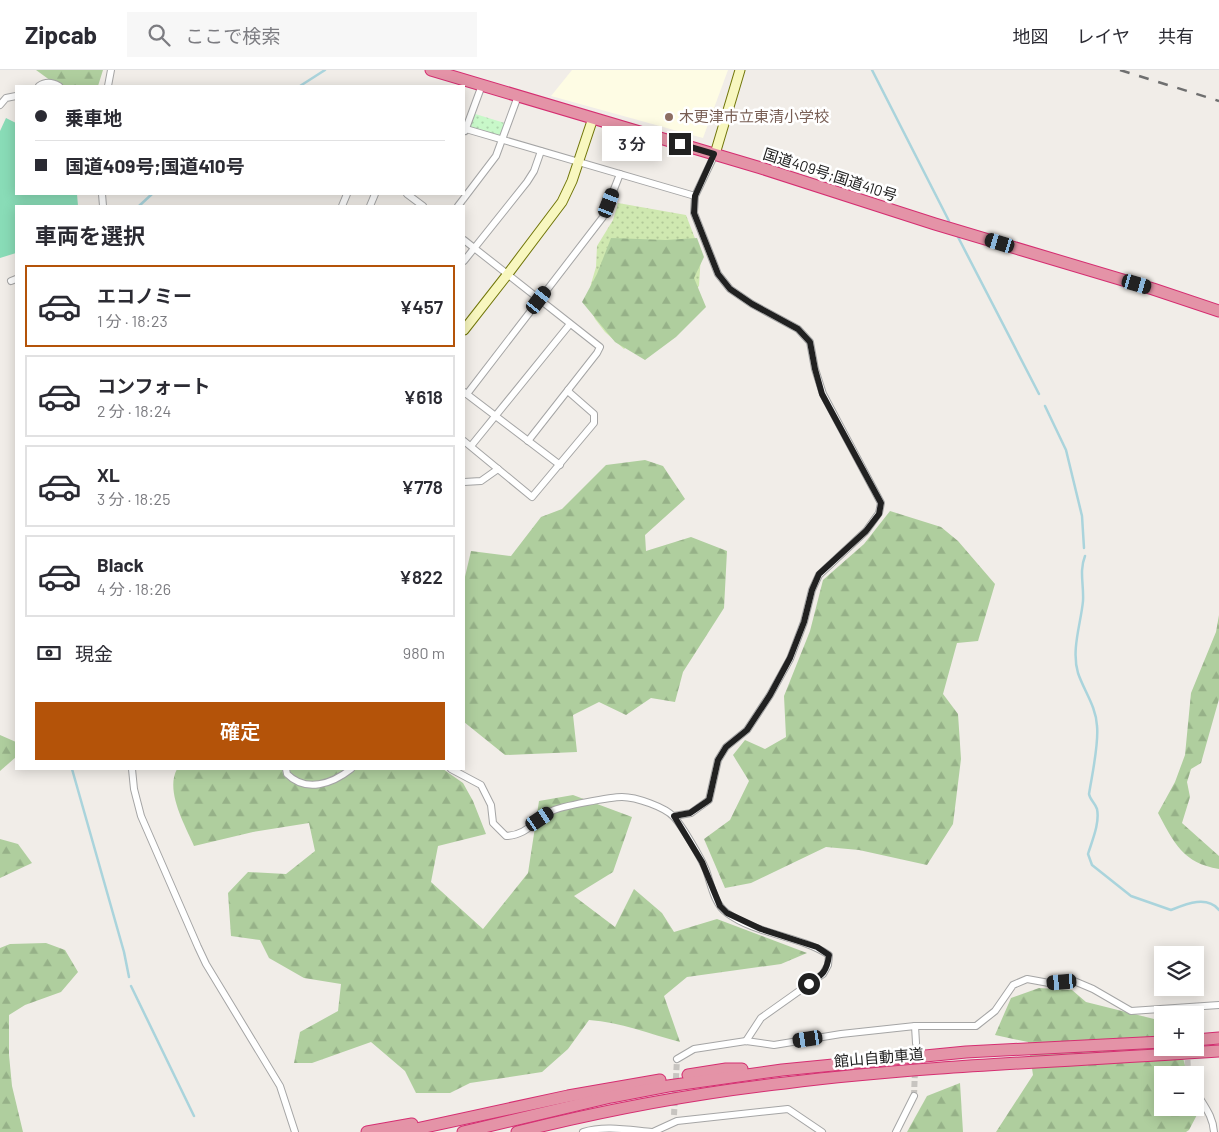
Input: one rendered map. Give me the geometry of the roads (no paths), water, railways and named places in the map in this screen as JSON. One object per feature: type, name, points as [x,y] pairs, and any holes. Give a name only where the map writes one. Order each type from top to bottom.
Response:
[{"type":"highway","name":"国道409号;国道410号","points":[[432,70],[714,154],[935,224],[1153,288],[1219,311]]},
{"type":"highway","points":[[1204,1039],[1219,1038]]},
{"type":"highway","name":"館山自動車道","points":[[463,1132],[611,1097],[668,1086],[782,1070],[966,1052],[1154,1042]]},
{"type":"highway","name":"館山自動車道","points":[[517,1132],[670,1099],[784,1083],[967,1066],[1219,1051]]},
{"type":"highway","points":[[402,1132],[568,1096],[726,1069],[782,1070]]},
{"type":"highway","points":[[366,1132],[483,1115]]},
{"type":"street","points":[[108,85],[111,70]]},
{"type":"street","points":[[674,816],[690,813],[709,800],[718,760],[726,747],[747,730],[770,695],[790,658],[819,574],[866,531],[879,514],[881,503],[822,394],[810,342],[798,329],[752,304],[730,289],[718,274],[694,213],[695,196],[714,154],[740,70]]},
{"type":"street","points":[[41,85],[51,82],[57,85]]},
{"type":"street","points":[[482,85],[465,131],[695,196]]},
{"type":"street","points":[[0,105],[6,98],[15,96]]},
{"type":"street","points":[[459,205],[496,156],[518,96]]},
{"type":"street","points":[[465,329],[562,202],[579,162],[593,118]]},
{"type":"street","points":[[465,260],[527,182],[534,171],[541,151]]},
{"type":"street","points":[[560,465],[465,393],[604,217],[620,174]]},
{"type":"street","points":[[408,195],[422,205]]},
{"type":"street","points":[[465,241],[600,347],[528,441]]},
{"type":"street","points":[[471,446],[570,324]]},
{"type":"street","points":[[465,442],[532,497],[594,423],[595,417],[591,410],[568,390]]},
{"type":"street","points":[[465,482],[481,480],[498,469]]},
{"type":"street","points":[[132,770],[137,804],[188,925],[206,964],[280,1086],[295,1132]]},
{"type":"street","points":[[286,770],[287,774],[300,783],[316,786],[330,782],[349,770]]},
{"type":"street","points":[[453,770],[481,785],[491,805],[493,823],[506,836],[523,833],[553,810],[620,797],[638,798],[674,816],[702,862],[720,906],[727,913],[761,929],[817,947],[829,955],[828,965],[823,974],[761,1018],[746,1041]]},
{"type":"street","points":[[677,1059],[694,1049],[746,1041],[774,1045],[841,1034],[915,1026],[976,1026],[995,1011],[1014,986],[1027,979],[1050,983],[1074,981],[1093,989],[1131,1011],[1154,1011]]},
{"type":"street","points":[[1204,1008],[1219,1005]]},
{"type":"street","points":[[915,1026],[916,1043]]},
{"type":"street","points":[[896,1132],[914,1096]]},
{"type":"street","points":[[1204,1104],[1214,1124],[1214,1132]]},
{"type":"street","points":[[583,1132],[598,1129],[652,1132],[675,1118],[788,1109],[822,1132]]},
{"type":"waterway","points":[[302,85],[325,70]]},
{"type":"waterway","points":[[872,70],[949,221]]},
{"type":"waterway","points":[[140,205],[151,195]]},
{"type":"waterway","points":[[958,237],[1039,394]]},
{"type":"waterway","points":[[1045,406],[1066,450],[1082,516],[1084,548]]},
{"type":"waterway","points":[[1085,556],[1082,573],[1083,601],[1077,637],[1076,664],[1080,680],[1092,705],[1097,726],[1096,750],[1089,794],[1098,814],[1088,854],[1092,865],[1131,896],[1171,910],[1196,902],[1209,903],[1219,910]]},
{"type":"waterway","points":[[72,770],[124,952],[129,977]]},
{"type":"waterway","points":[[131,986],[194,1116]]},
{"type":"tunnel","points":[[914,1096],[916,1043]]},
{"type":"tunnel","points":[[1187,1056],[1188,1066]]},
{"type":"tunnel","points":[[674,1115],[677,1059]]},
{"type":"railway","points":[[1120,70],[1219,101]]},
{"type":"place","name":"木更津市立東清小学校","points":[[669,117]]}]
